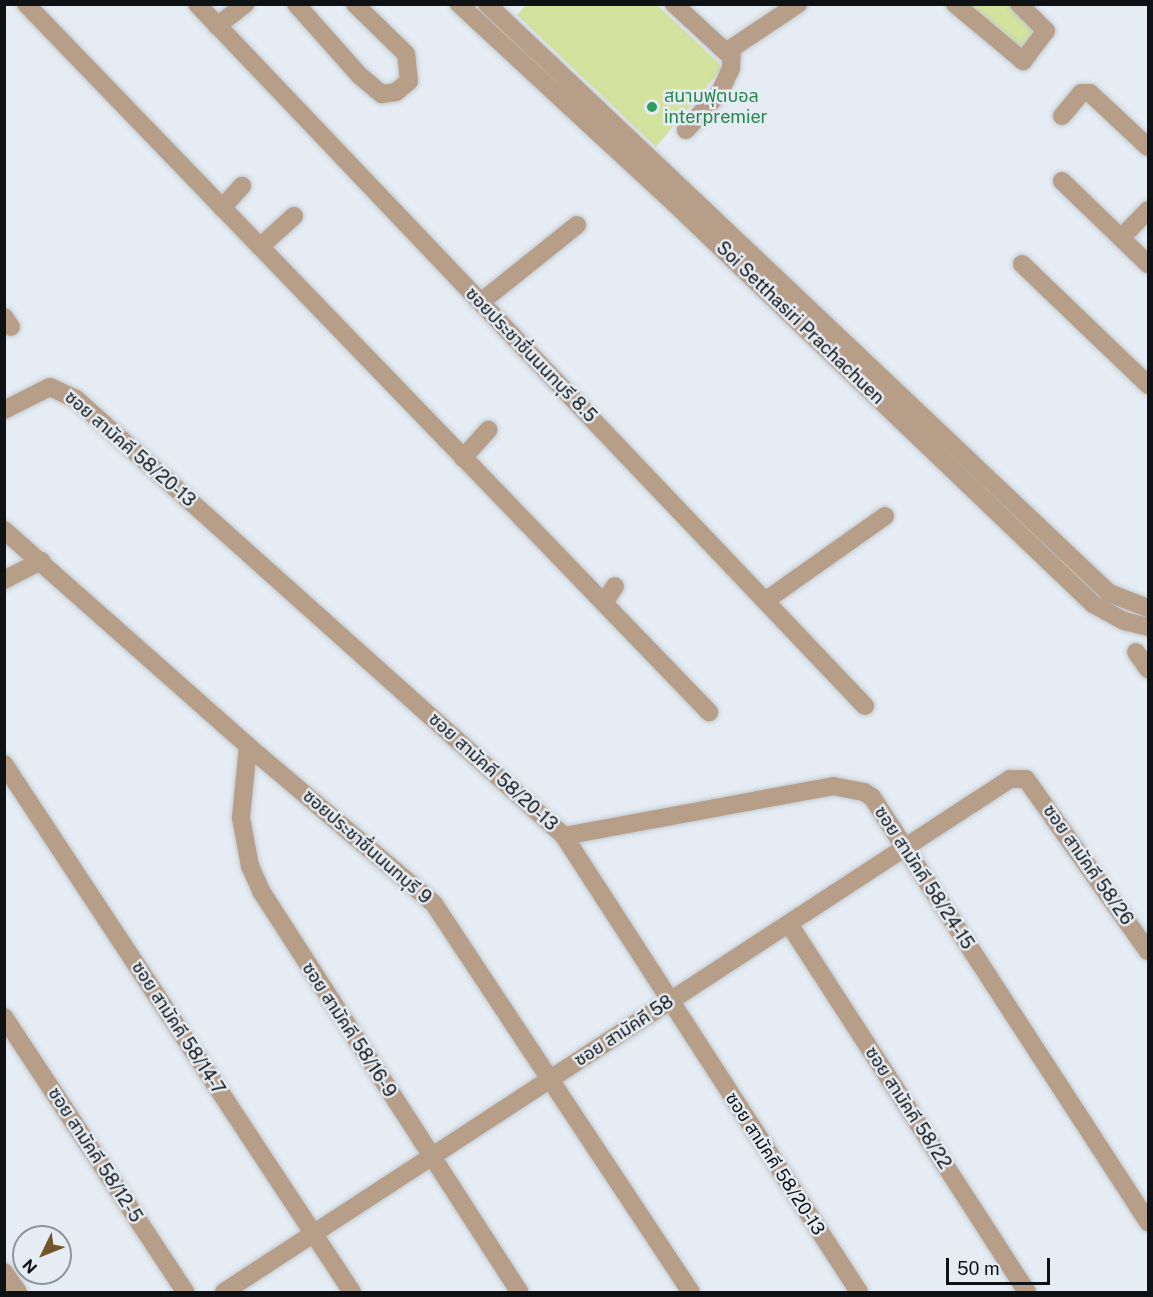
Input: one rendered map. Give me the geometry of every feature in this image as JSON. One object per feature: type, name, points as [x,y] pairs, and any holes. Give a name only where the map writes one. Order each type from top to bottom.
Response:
[{"type":"street","points":[[26,4],[709,712]]},
{"type":"street","name":"ซอยประชาชื่นนนทบุรี 8.5","points":[[197,4],[865,706]]},
{"type":"street","points":[[218,26],[245,4]]},
{"type":"street","points":[[296,4],[359,75],[382,94],[396,92],[409,81],[406,54],[355,4]]},
{"type":"street","name":"Soi Setthasiri Prachachuen","points":[[459,4],[675,204],[1092,604],[1125,621],[1149,627]]},
{"type":"street","name":"Soi Setthasiri Prachachuen","points":[[487,4],[1109,593],[1149,608]]},
{"type":"street","points":[[674,4],[726,52],[798,4]]},
{"type":"street","points":[[955,4],[1023,61],[1046,31],[1019,4]]},
{"type":"street","points":[[686,130],[720,92],[731,68],[732,49]]},
{"type":"street","points":[[1062,116],[1081,93],[1090,93],[1149,147]]},
{"type":"street","points":[[1062,181],[1149,264]]},
{"type":"street","points":[[222,207],[242,186]]},
{"type":"street","points":[[1121,238],[1149,210]]},
{"type":"street","points":[[260,247],[294,216]]},
{"type":"street","points":[[481,302],[577,225]]},
{"type":"street","points":[[1022,264],[1149,385]]},
{"type":"street","name":"ซอย สามัคคี 58/20-13","points":[[4,410],[50,387],[76,399],[564,836],[859,1293]]},
{"type":"street","points":[[463,458],[488,430]]},
{"type":"street","points":[[765,600],[885,516]]},
{"type":"street","name":"ซอยประชาชื่นนนทบุรี 9","points":[[4,530],[248,746],[434,903],[691,1293]]},
{"type":"street","points":[[4,580],[41,561]]},
{"type":"street","points":[[604,603],[615,586]]},
{"type":"street","points":[[1136,652],[1149,669]]},
{"type":"street","name":"ซอย สามัคคี 58/16-9","points":[[248,746],[241,818],[257,883],[519,1293]]},
{"type":"street","name":"ซอย สามัคคี 58/14-7","points":[[4,764],[352,1293]]},
{"type":"street","name":"ซอย สามัคคี 58","points":[[224,1293],[1010,779],[1026,779]]},
{"type":"street","name":"ซอย สามัคคี 58/26","points":[[1026,779],[1149,951]]},
{"type":"street","name":"ซอย สามัคคี 58/24-15","points":[[564,836],[841,787],[856,789],[872,797],[1149,1222]]},
{"type":"street","name":"ซอย สามัคคี 58/22","points":[[789,924],[1027,1293]]},
{"type":"street","name":"ซอย สามัคคี 58/12-5","points":[[4,1017],[185,1293]]},
{"type":"street","points":[[4,1272],[18,1293]]},
{"type":"green space","name":"สนามฟุตบอล interpremier","points":[[526,5],[657,5],[723,67],[656,147],[517,15]]},
{"type":"green space","points":[[958,5],[1022,5],[1051,29],[1024,62]]},
{"type":"place","name":"สนามฟุตบอล interpremier","points":[[652,107]]}]
